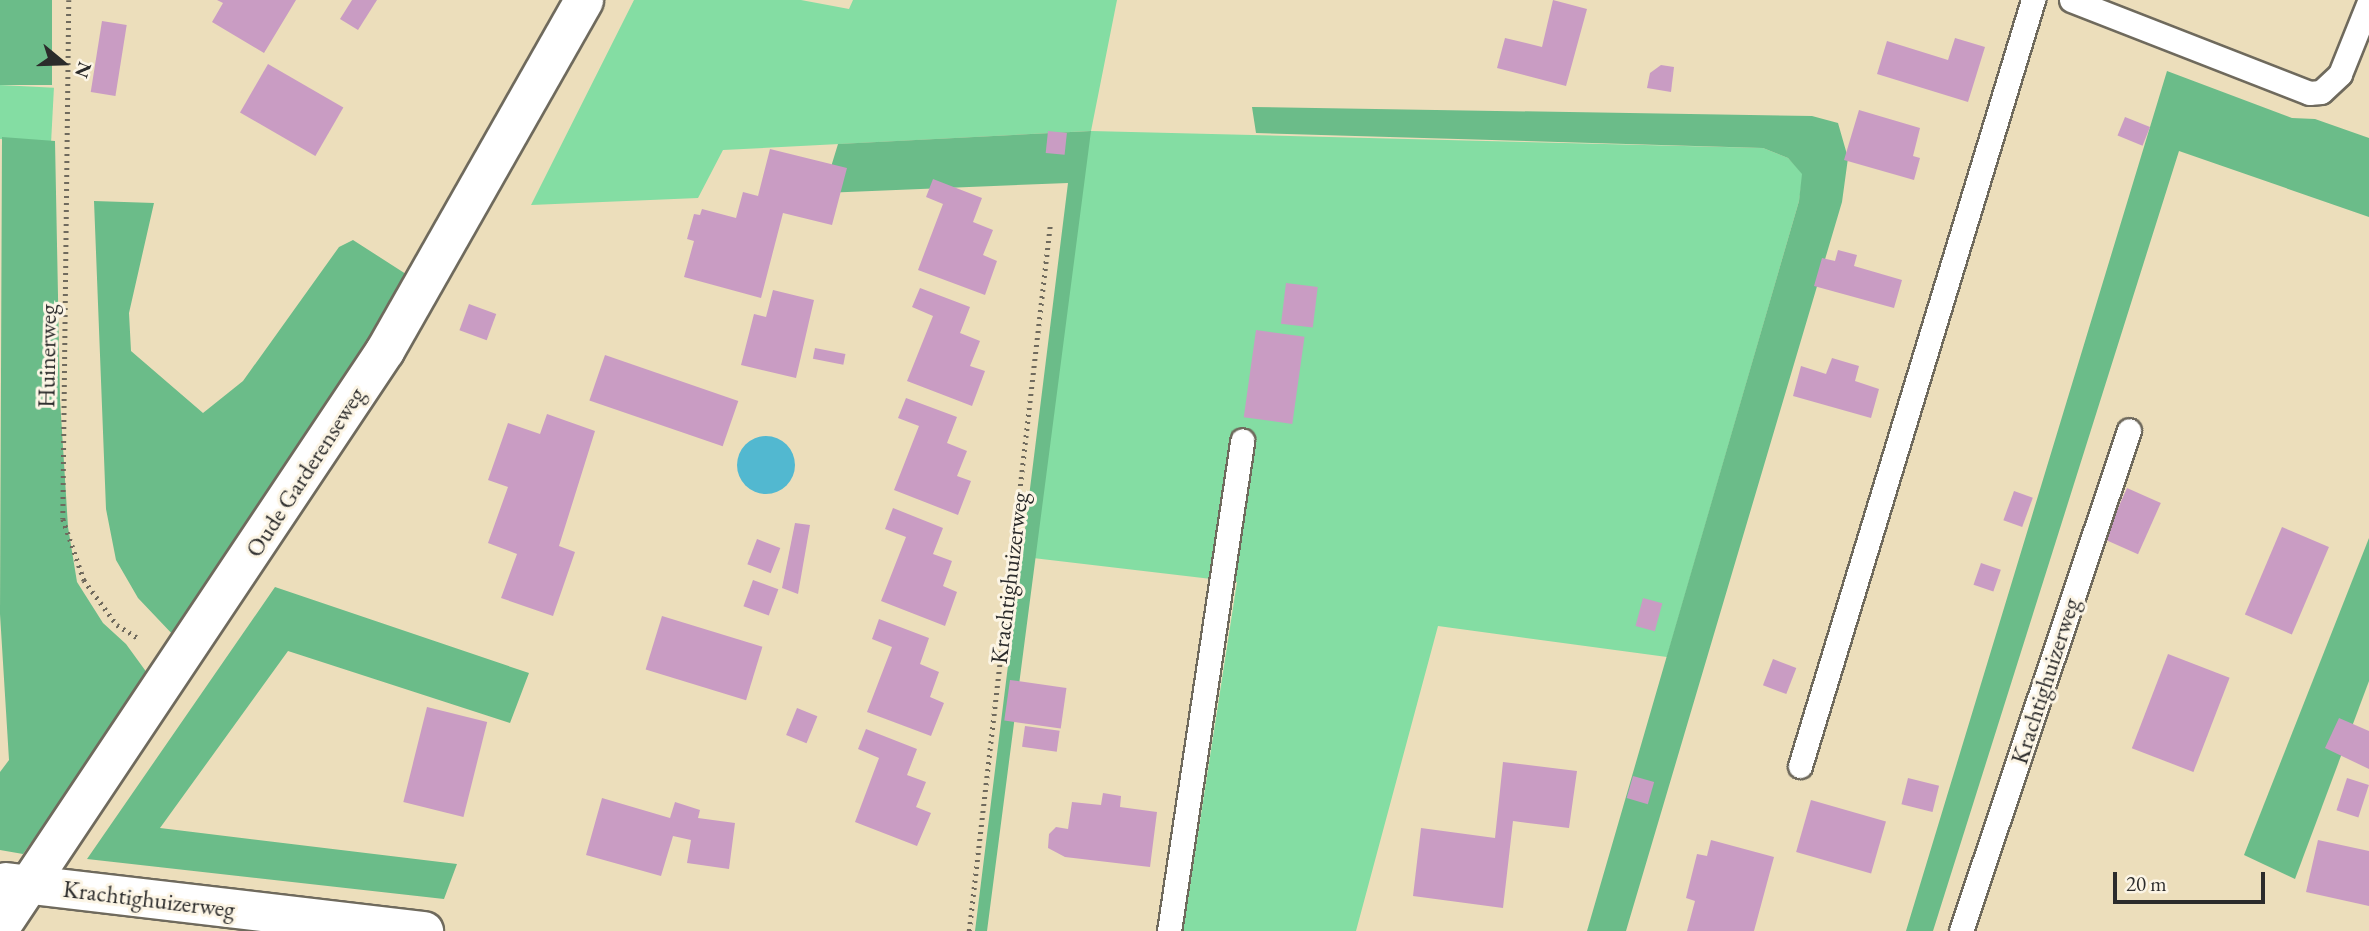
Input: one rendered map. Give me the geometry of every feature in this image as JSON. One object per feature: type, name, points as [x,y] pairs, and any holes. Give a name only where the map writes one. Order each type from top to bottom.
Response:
[{"type":"street","name":"Oude Garderenseweg","points":[[0,928],[13,883],[179,665],[385,351],[584,0]]},
{"type":"street","name":"Krachtighuizerweg","points":[[13,883],[424,931]]},
{"type":"lane","points":[[1800,766],[2033,0]]},
{"type":"lane","points":[[2071,0],[2309,93],[2321,92],[2340,74],[2369,2]]},
{"type":"lane","name":"Krachtighuizerweg","points":[[1961,931],[2129,430]]},
{"type":"lane","points":[[1169,931],[1242,440]]},
{"type":"path","name":"Huinerweg","points":[[69,0],[63,519],[84,580],[117,625],[179,665]]},
{"type":"path","name":"Krachtighuizerweg","points":[[969,931],[1050,226]]},
{"type":"green space","points":[[0,0],[52,0],[52,85],[0,85]]},
{"type":"green space","points":[[634,0],[801,0],[849,9],[853,0],[1117,0],[1091,131],[1763,148],[1788,158],[1803,174],[1799,201],[1667,657],[1438,626],[1356,931],[1183,931],[1237,582],[1033,558],[1090,131],[723,150],[698,198],[531,205]]},
{"type":"green space","points":[[2167,71],[2292,118],[2315,119],[2369,138],[2369,217],[2179,151],[1933,931],[1906,931]]},
{"type":"green space","points":[[0,85],[54,88],[51,142],[0,139]]},
{"type":"green space","points":[[1252,107],[1812,116],[1838,123],[1848,158],[1842,202],[1626,931],[1587,931],[1799,201],[1802,174],[1788,158],[1763,148],[1256,133]]},
{"type":"green space","points":[[1091,131],[987,931],[975,931],[1068,183],[823,193],[838,144]]},
{"type":"green space","points":[[2,137],[55,141],[60,399],[68,527],[77,582],[103,623],[126,644],[150,677],[23,854],[0,850],[0,772],[9,760],[0,614]]},
{"type":"green space","points":[[94,201],[154,203],[129,313],[131,351],[203,413],[243,381],[339,247],[353,240],[409,276],[176,638],[138,598],[116,560],[106,509]]},
{"type":"green space","points":[[2369,538],[2369,681],[2295,879],[2244,855]]},
{"type":"green space","points":[[275,587],[529,673],[510,723],[288,651],[160,828],[457,864],[444,899],[87,859]]},
{"type":"water","points":[[766,436],[777,438],[790,449],[795,465],[793,476],[782,489],[766,494],[755,492],[742,481],[737,465],[739,454],[750,441]]},
{"type":"building","points":[[217,0],[296,0],[264,53],[212,22],[223,3]]},
{"type":"building","points":[[352,0],[377,0],[358,30],[340,19]]},
{"type":"building","points":[[1553,0],[1587,9],[1566,86],[1497,68],[1505,38],[1542,47]]},
{"type":"building","points":[[102,21],[127,25],[115,96],[91,92]]},
{"type":"building","points":[[1955,38],[1985,47],[1968,102],[1877,74],[1887,41],[1948,60]]},
{"type":"building","points":[[268,64],[343,108],[315,156],[240,112]]},
{"type":"building","points":[[1661,65],[1674,67],[1671,92],[1647,88],[1650,73]]},
{"type":"building","points":[[1859,110],[1920,128],[1913,156],[1920,158],[1914,180],[1844,160]]},
{"type":"building","points":[[2125,117],[2150,127],[2143,146],[2118,136]]},
{"type":"building","points":[[1048,131],[1067,133],[1065,155],[1046,153]]},
{"type":"building","points":[[770,149],[847,168],[832,225],[783,213],[761,298],[684,277],[694,241],[687,239],[694,214],[700,215],[702,209],[736,218],[743,192],[758,196]]},
{"type":"building","points":[[933,179],[982,198],[973,222],[993,230],[983,255],[997,261],[985,295],[918,270],[943,204],[926,197]]},
{"type":"building","points":[[1838,250],[1857,255],[1854,266],[1902,280],[1894,308],[1814,286],[1822,258],[1835,261]]},
{"type":"building","points":[[1286,283],[1318,287],[1313,328],[1281,324]]},
{"type":"building","points":[[920,288],[970,307],[960,333],[980,341],[970,366],[985,371],[972,406],[907,381],[933,316],[912,307]]},
{"type":"building","points":[[773,290],[814,300],[796,378],[741,365],[754,314],[766,317]]},
{"type":"building","points":[[469,304],[496,314],[487,340],[459,330]]},
{"type":"building","points":[[1256,330],[1305,337],[1292,424],[1244,417]]},
{"type":"building","points":[[815,348],[845,354],[843,365],[813,359]]},
{"type":"building","points":[[605,355],[738,401],[723,446],[589,400]]},
{"type":"building","points":[[1832,358],[1859,366],[1855,381],[1879,389],[1871,418],[1793,396],[1801,366],[1826,374]]},
{"type":"building","points":[[906,398],[957,417],[947,443],[967,451],[957,476],[971,481],[958,515],[894,490],[919,426],[898,418]]},
{"type":"building","points":[[547,414],[595,431],[559,546],[575,552],[553,616],[501,598],[517,554],[488,543],[508,487],[488,480],[508,423],[540,434]]},
{"type":"building","points":[[2127,488],[2161,503],[2138,554],[2104,539]]},
{"type":"building","points":[[2014,491],[2033,498],[2022,527],[2003,520]]},
{"type":"building","points":[[893,508],[943,528],[933,554],[952,561],[943,586],[957,592],[945,626],[881,601],[906,537],[885,529]]},
{"type":"building","points":[[795,523],[810,525],[798,594],[782,588]]},
{"type":"building","points":[[2282,527],[2329,547],[2292,634],[2245,614]]},
{"type":"building","points":[[757,539],[780,548],[771,573],[747,564]]},
{"type":"building","points":[[1981,563],[2001,570],[1993,592],[1974,585]]},
{"type":"building","points":[[753,580],[778,589],[769,616],[743,606]]},
{"type":"building","points":[[1643,598],[1662,603],[1655,631],[1635,626]]},
{"type":"building","points":[[662,616],[762,647],[746,700],[646,670]]},
{"type":"building","points":[[879,619],[929,638],[920,664],[939,672],[930,697],[944,703],[931,736],[867,712],[892,647],[872,639]]},
{"type":"building","points":[[2168,654],[2230,678],[2193,772],[2132,748]]},
{"type":"building","points":[[1773,659],[1796,668],[1786,694],[1763,685]]},
{"type":"building","points":[[1010,680],[1066,688],[1061,729],[1004,721]]},
{"type":"building","points":[[427,707],[487,722],[463,817],[403,802]]},
{"type":"building","points":[[797,708],[817,716],[807,743],[786,735]]},
{"type":"building","points":[[2339,718],[2369,731],[2369,769],[2325,748]]},
{"type":"building","points":[[1025,726],[1060,731],[1057,752],[1022,747]]},
{"type":"building","points":[[866,729],[917,749],[907,775],[926,782],[916,807],[931,813],[917,846],[855,822],[879,758],[858,749]]},
{"type":"building","points":[[1503,762],[1577,771],[1569,828],[1513,821],[1503,908],[1413,896],[1421,828],[1495,838]]},
{"type":"building","points":[[1633,776],[1654,782],[1648,804],[1627,798]]},
{"type":"building","points":[[1908,778],[1939,786],[1933,812],[1901,804]]},
{"type":"building","points":[[2347,778],[2369,785],[2358,817],[2336,810]]},
{"type":"building","points":[[1103,793],[1121,796],[1120,807],[1157,812],[1150,867],[1065,857],[1048,848],[1049,834],[1056,827],[1068,829],[1072,802],[1101,805]]},
{"type":"building","points":[[602,798],[670,818],[675,802],[700,810],[698,818],[735,823],[729,869],[687,863],[691,840],[673,836],[661,876],[586,855]]},
{"type":"building","points":[[1811,800],[1886,821],[1871,873],[1796,852]]},
{"type":"building","points":[[1711,840],[1774,857],[1754,931],[1687,931],[1695,901],[1686,898],[1697,854],[1707,856]]},
{"type":"building","points":[[2318,840],[2369,851],[2369,906],[2306,892]]}]
